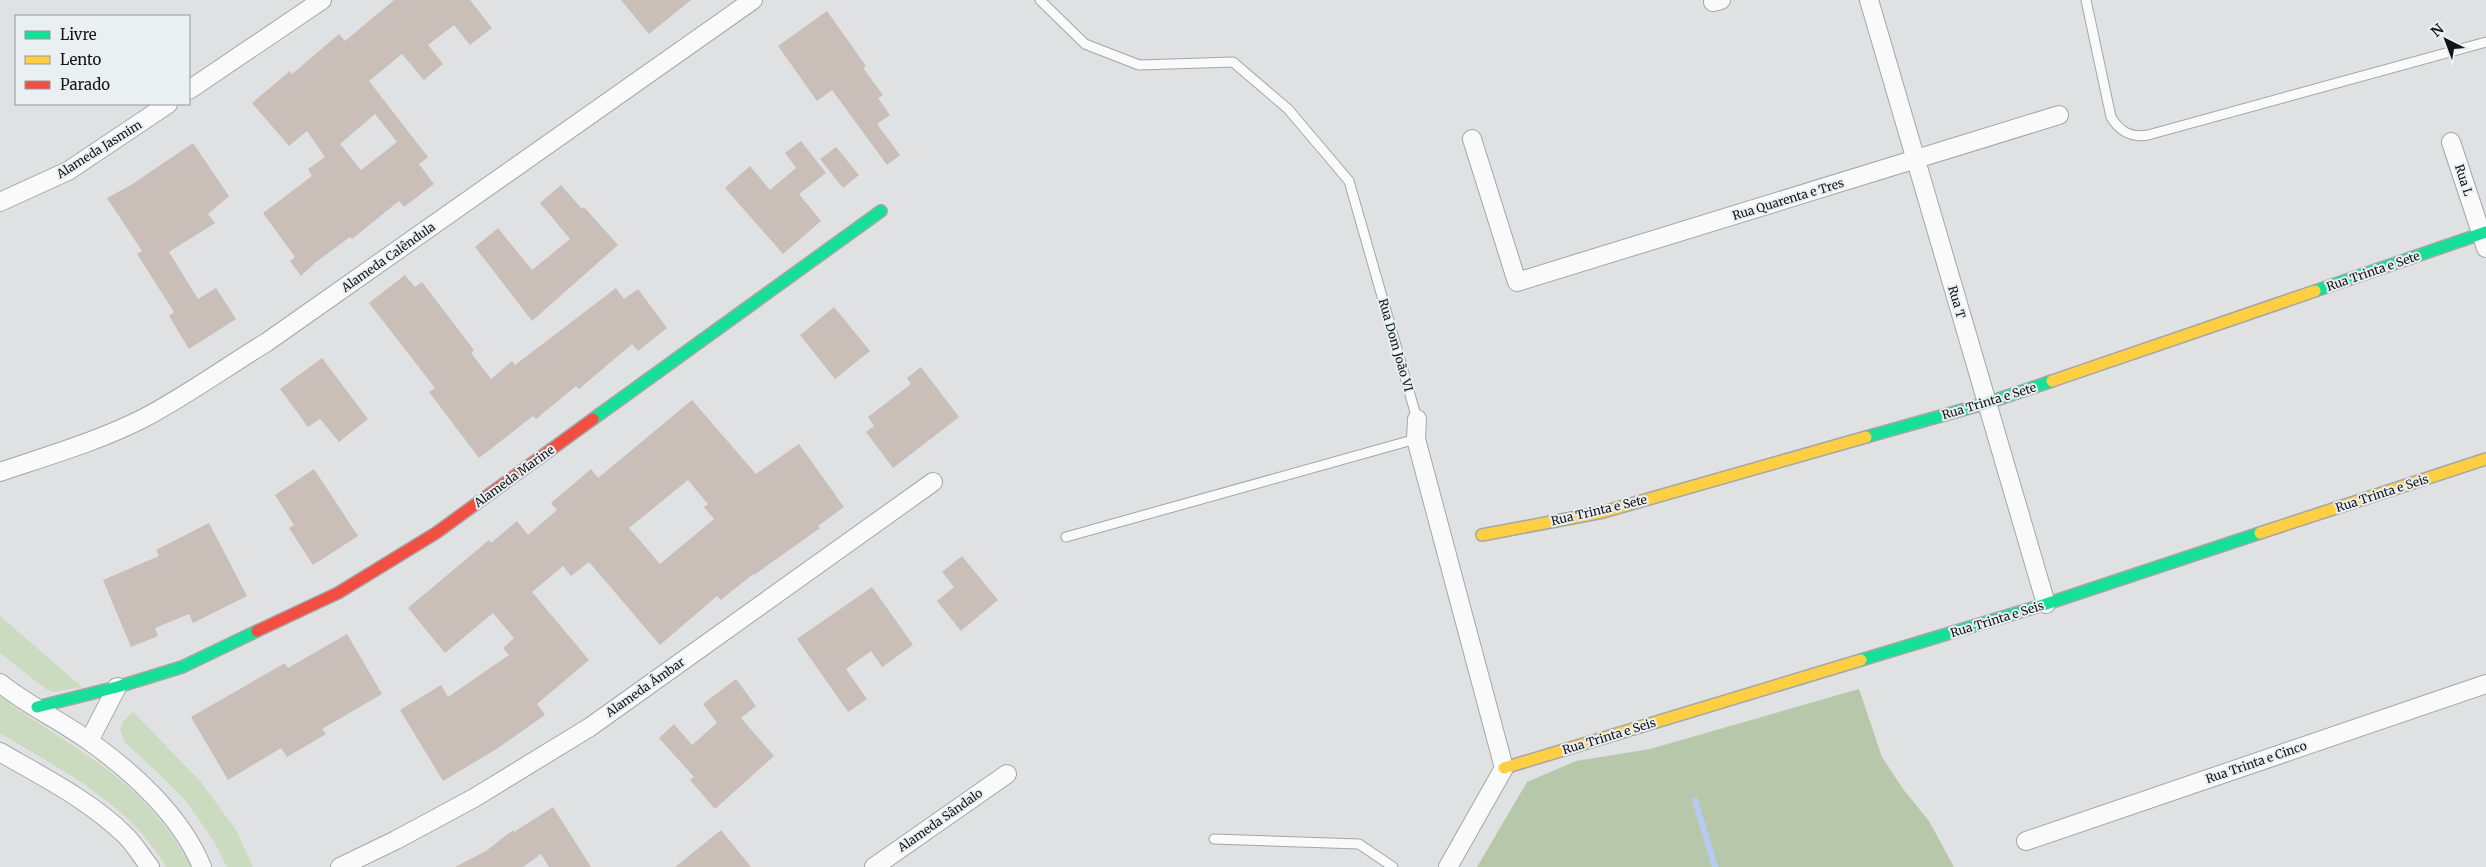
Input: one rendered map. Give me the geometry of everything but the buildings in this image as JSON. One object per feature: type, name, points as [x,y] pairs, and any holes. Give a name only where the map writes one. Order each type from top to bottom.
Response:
[{"type":"street","points":[[190,89],[322,0]]},
{"type":"street","name":"Alameda Calêndula","points":[[0,472],[60,452],[143,419],[267,342],[753,0]]},
{"type":"street","name":"Rua T","points":[[1869,0],[2046,604]]},
{"type":"street","name":"Alameda Jasmim","points":[[0,202],[68,171],[167,105]]},
{"type":"street","name":"Rua Quarenta e Tres","points":[[1472,138],[1517,282],[2058,115]]},
{"type":"street","name":"Rua L","points":[[2451,142],[2484,238]]},
{"type":"street","name":"Alameda Marine","points":[[37,707],[117,687],[182,667],[338,593],[428,538],[881,212]]},
{"type":"street","name":"Rua Trinta e Sete","points":[[1482,535],[1603,512],[1987,403],[2484,238]]},
{"type":"street","name":"Rua Dom João VI","points":[[1417,420],[1416,439],[1504,768]]},
{"type":"street","name":"Rua Trinta e Seis","points":[[1504,768],[2046,604],[2486,459]]},
{"type":"street","name":"Alameda Âmbar","points":[[340,867],[396,840],[474,798],[590,727],[933,482]]},
{"type":"street","points":[[0,683],[89,741],[143,786],[175,822],[202,867]]},
{"type":"street","name":"Rua Trinta e Cinco","points":[[2026,841],[2486,684]]},
{"type":"street","points":[[89,741],[117,687]]},
{"type":"street","points":[[0,752],[61,788],[99,814],[126,837],[150,867]]},
{"type":"street","points":[[1448,867],[1504,768]]},
{"type":"street","name":"Alameda Sândalo","points":[[874,867],[1006,774]]},
{"type":"lane","name":"Rua Dom João VI","points":[[1040,0],[1086,44],[1139,65],[1233,62],[1288,109],[1348,182],[1417,420]]},
{"type":"lane","points":[[2086,0],[2111,117],[2122,132],[2136,137],[2486,42]]},
{"type":"lane","points":[[1066,537],[1416,439]]},
{"type":"lane","points":[[1214,839],[1359,844],[1393,867]]},
{"type":"green space","points":[[0,616],[82,687],[55,692],[46,689],[0,653]]},
{"type":"green space","points":[[1859,689],[1882,757],[1903,789],[1929,821],[1954,867],[1477,867],[1527,782],[1576,761],[1650,749]]},
{"type":"green space","points":[[0,696],[107,769],[139,797],[175,839],[192,867],[166,867],[151,844],[113,806],[70,775],[0,733]]},
{"type":"green space","points":[[133,712],[200,781],[236,830],[253,867],[227,867],[214,841],[185,800],[126,744],[120,730],[123,722]]},
{"type":"waterway","points":[[1695,800],[1715,867]]},
{"type":"traffic: fast","points":[[593,419],[881,211]]},
{"type":"traffic: fast","points":[[2315,291],[2486,232]]},
{"type":"traffic: fast","points":[[1866,437],[1987,403],[2052,381]]},
{"type":"traffic: fast","points":[[1861,660],[2046,604],[2260,533]]},
{"type":"traffic: fast","points":[[37,707],[117,687],[182,667],[257,631]]},
{"type":"traffic: slow","points":[[2052,381],[2315,291]]},
{"type":"traffic: slow","points":[[1482,535],[1603,512],[1866,437]]},
{"type":"traffic: slow","points":[[2260,533],[2486,459]]},
{"type":"traffic: slow","points":[[1504,768],[1861,660]]},
{"type":"traffic: jam","points":[[257,631],[338,593],[436,533],[593,419]]}]
